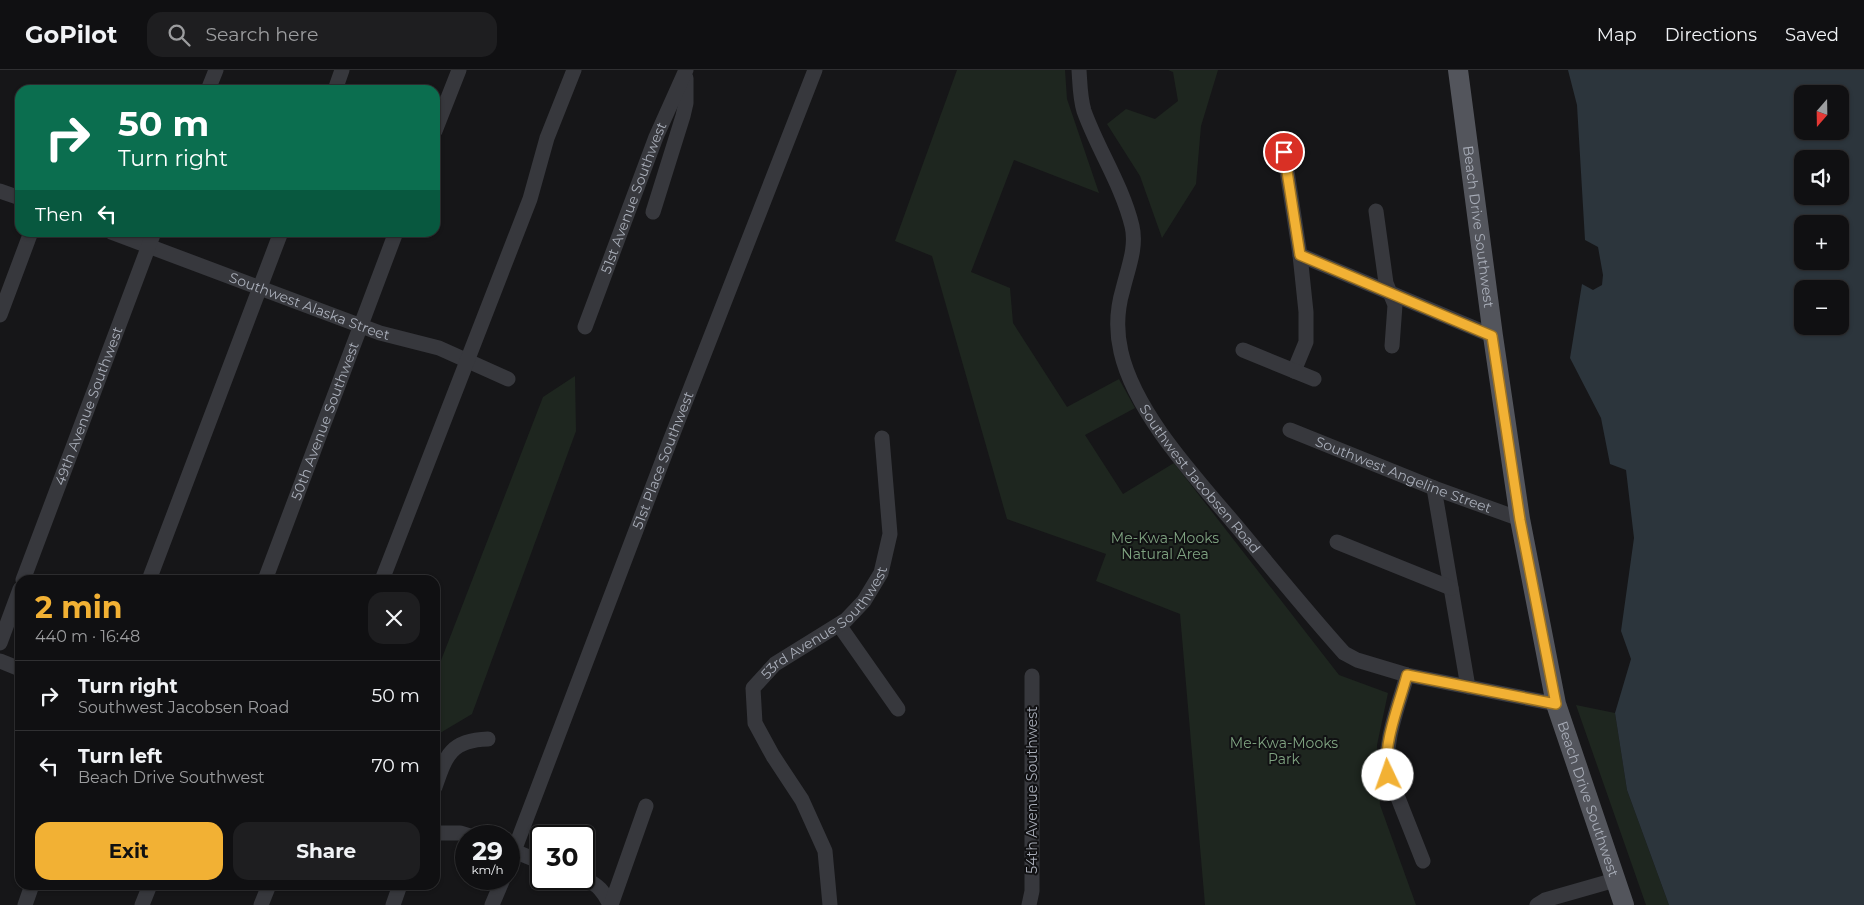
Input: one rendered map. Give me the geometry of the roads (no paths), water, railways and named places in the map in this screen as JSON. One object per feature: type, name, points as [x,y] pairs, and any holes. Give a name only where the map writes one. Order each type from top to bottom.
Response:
[{"type":"main road","name":"Beach Drive Southwest","points":[[1458,70],[1492,336],[1520,520],[1556,704],[1624,905]]},
{"type":"street","points":[[210,85],[216,70]]},
{"type":"street","points":[[336,85],[342,70]]},
{"type":"street","points":[[440,118],[459,70]]},
{"type":"street","points":[[384,575],[530,199],[547,138],[574,70]]},
{"type":"street","name":"51st Avenue Southwest","points":[[653,212],[683,116],[686,103],[686,70]]},
{"type":"street","name":"51st Avenue Southwest","points":[[585,327],[656,137],[686,70]]},
{"type":"street","name":"51st Place Southwest","points":[[520,829],[814,70]]},
{"type":"street","name":"Southwest Jacobsen Road","points":[[1079,70],[1080,91],[1084,110],[1116,180],[1133,229],[1132,254],[1122,290],[1117,333],[1121,354],[1136,392],[1156,425],[1199,482],[1344,653],[1372,666],[1407,675],[1556,704]]},
{"type":"street","points":[[1284,152],[1300,255],[1306,312],[1306,342],[1294,371]]},
{"type":"street","points":[[0,191],[15,196]]},
{"type":"street","points":[[1376,212],[1386,283],[1395,305],[1392,346]]},
{"type":"street","points":[[0,315],[29,237]]},
{"type":"street","points":[[151,575],[279,237]]},
{"type":"street","name":"50th Avenue Southwest","points":[[267,575],[394,237]]},
{"type":"street","name":"Southwest Alaska Street","points":[[151,239],[260,287],[380,333],[439,348],[508,379]]},
{"type":"street","name":"49th Avenue Southwest","points":[[26,575],[151,239]]},
{"type":"street","points":[[1300,255],[1492,336]]},
{"type":"street","points":[[1243,350],[1314,379]]},
{"type":"street","name":"Southwest Angeline Street","points":[[1290,430],[1434,488],[1520,520]]},
{"type":"street","name":"53rd Avenue Southwest","points":[[830,905],[825,852],[802,800],[773,756],[755,723],[753,688],[775,664],[846,620],[864,601],[881,573],[890,534],[882,438]]},
{"type":"street","points":[[1434,488],[1468,687]]},
{"type":"street","points":[[1336,542],[1451,588]]},
{"type":"street","points":[[0,643],[15,602]]},
{"type":"street","points":[[839,625],[898,709]]},
{"type":"street","points":[[0,661],[15,667]]},
{"type":"street","points":[[1407,675],[1388,746],[1386,762],[1388,775],[1423,861]]},
{"type":"street","name":"54th Avenue Southwest","points":[[1029,905],[1032,891],[1032,676]]},
{"type":"street","points":[[440,773],[444,762],[459,744],[470,739],[488,739]]},
{"type":"street","points":[[610,905],[646,806]]},
{"type":"street","points":[[440,833],[455,832]]},
{"type":"street","points":[[1537,905],[1545,900],[1615,880]]},
{"type":"street","points":[[595,884],[604,891],[610,905]]},
{"type":"street","points":[[25,905],[30,890]]},
{"type":"street","points":[[142,905],[148,890]]},
{"type":"street","points":[[261,905],[267,890]]},
{"type":"street","points":[[393,905],[398,890]]},
{"type":"street","points":[[492,905],[498,890]]},
{"type":"park label","name":"Me-Kwa-Mooks Natural Area","points":[[1165,546]]},
{"type":"park label","name":"Me-Kwa-Mooks Park","points":[[1284,752]]}]
